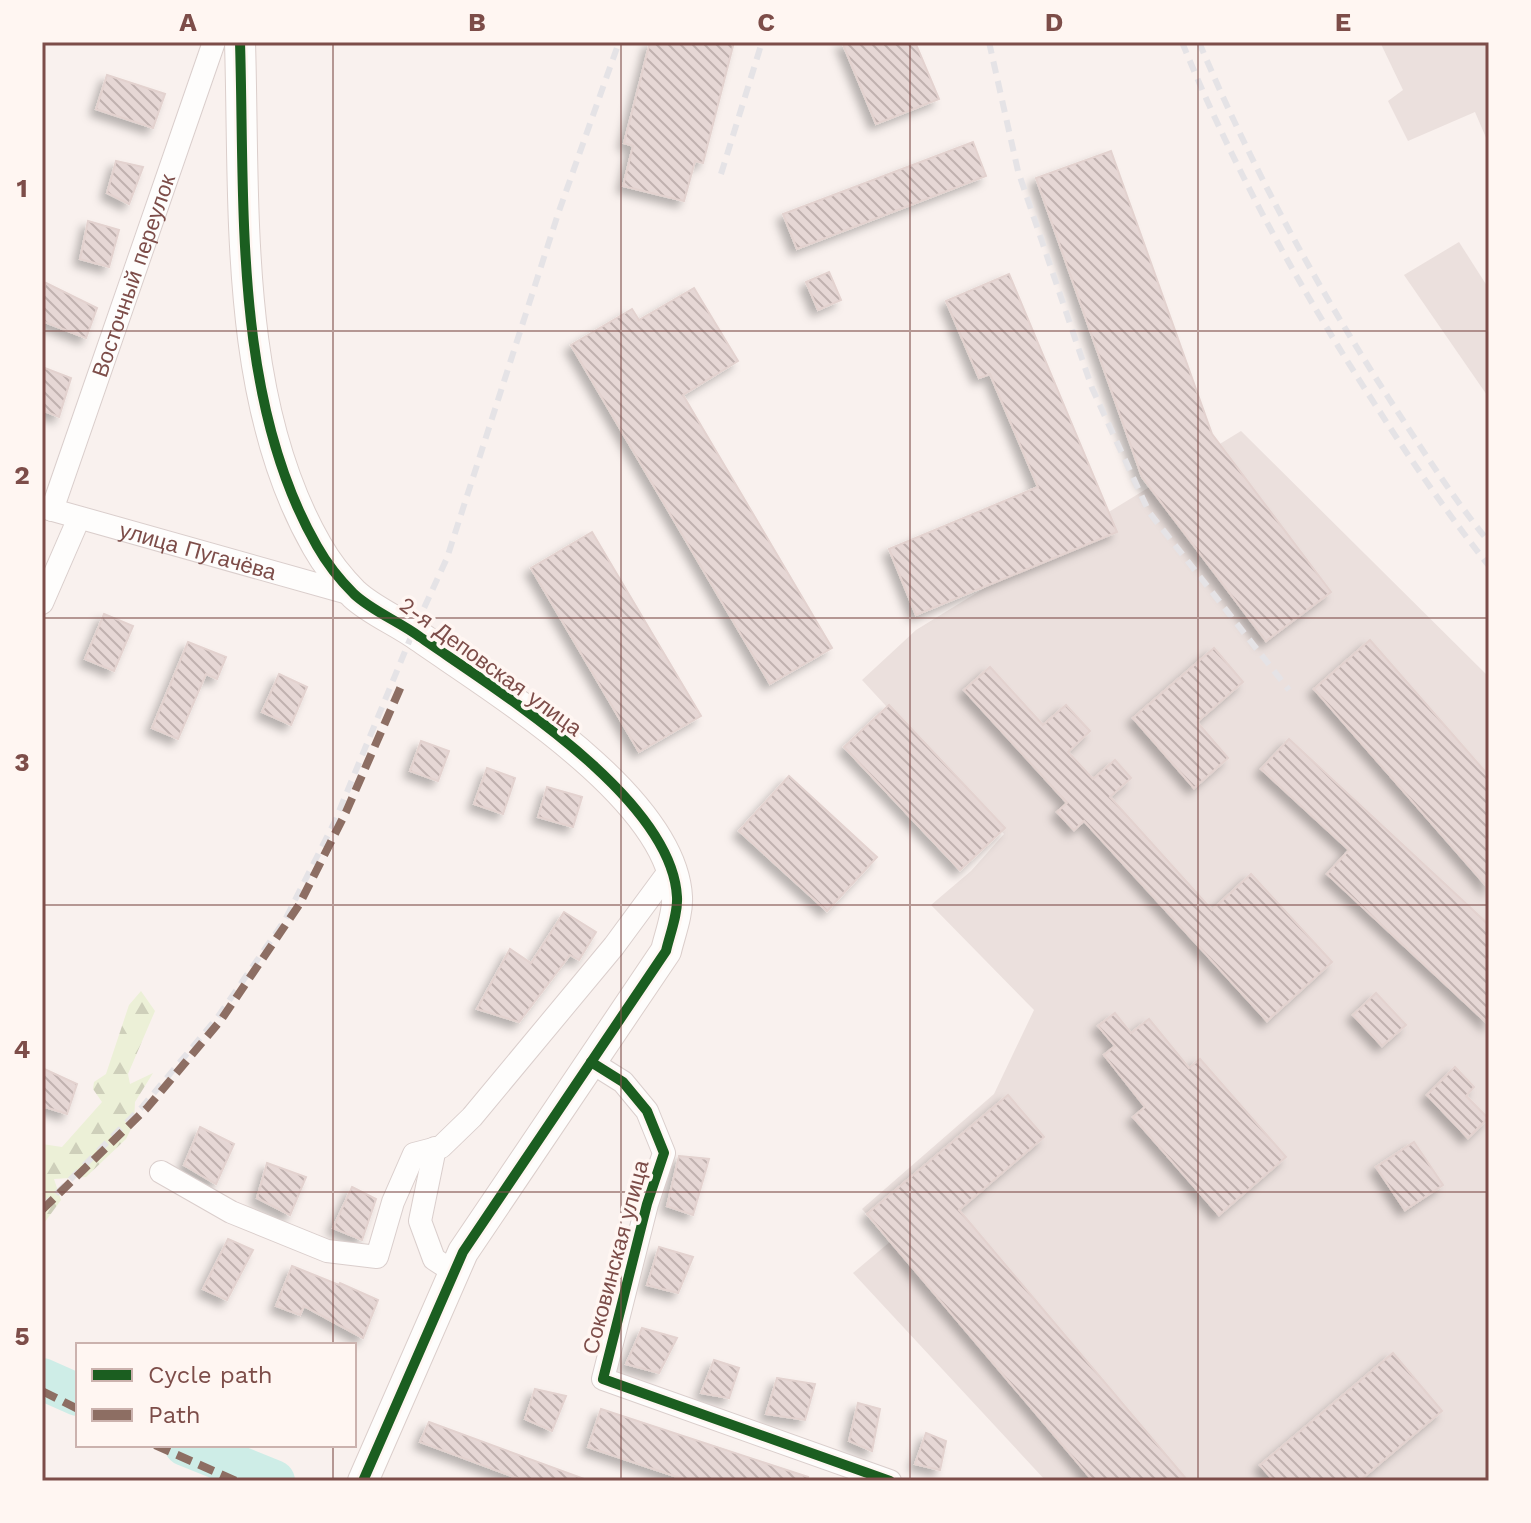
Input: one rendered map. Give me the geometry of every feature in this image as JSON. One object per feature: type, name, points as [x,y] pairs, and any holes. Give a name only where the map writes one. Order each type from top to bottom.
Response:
[{"type":"street","name":"Восточный переулок","points":[[47,509],[214,42]]},
{"type":"street","name":"2-я Деповская улица","points":[[240,42],[246,265],[257,363],[269,422],[291,491],[317,548],[355,595],[502,693],[581,754],[626,795],[665,852],[677,898],[666,951],[463,1252],[363,1481]]},
{"type":"street","name":"улица Пугачёва","points":[[47,509],[355,595]]},
{"type":"street","points":[[42,603],[79,518]]},
{"type":"street","points":[[161,1172],[231,1212],[327,1251],[377,1257],[393,1202],[414,1154],[441,1147],[472,1117],[566,1000],[614,946],[670,870]]},
{"type":"street","name":"Соковинская улица","points":[[591,1062],[623,1082],[647,1111],[664,1153],[647,1204],[603,1379],[890,1481]]},
{"type":"street","points":[[435,1148],[420,1221],[434,1259],[454,1272]]},
{"type":"shaded area","points":[[1380,42],[1489,42],[1489,139],[1475,112],[1408,141],[1388,101],[1403,90]]},
{"type":"shaded area","points":[[1459,242],[1489,289],[1489,398],[1404,275]]},
{"type":"shaded area","points":[[1241,431],[1489,677],[1489,1481],[1046,1481],[853,1273],[891,1241],[862,1209],[994,1094],[1034,1010],[931,905],[971,871],[1004,834],[862,680],[916,630]]},
{"type":"green space","points":[[141,991],[155,1011],[128,1074],[130,1084],[153,1073],[135,1102],[134,1123],[126,1139],[86,1177],[54,1179],[61,1200],[42,1226],[42,1144],[62,1147],[102,1102],[93,1089],[94,1082],[106,1074],[129,1005]]},
{"type":"building","points":[[650,42],[734,42],[703,163],[695,161],[684,201],[623,186],[633,146],[624,143]]},
{"type":"building","points":[[842,42],[915,42],[939,99],[876,124]]},
{"type":"building","points":[[107,75],[165,94],[153,128],[96,109]]},
{"type":"building","points":[[973,142],[986,176],[797,249],[783,214]]},
{"type":"building","points":[[1111,151],[1212,434],[1331,592],[1266,641],[1142,477],[1036,178]]},
{"type":"building","points":[[116,161],[143,167],[129,204],[107,193]]},
{"type":"building","points":[[88,221],[119,230],[109,267],[80,259]]},
{"type":"building","points":[[829,272],[841,300],[818,310],[806,282]]},
{"type":"building","points":[[1009,274],[1117,532],[916,615],[889,549],[1038,487],[990,374],[979,378],[946,301]]},
{"type":"building","points":[[46,283],[97,308],[86,338],[42,321],[42,294]]},
{"type":"building","points":[[694,288],[738,361],[683,395],[832,648],[770,684],[571,345],[632,309],[639,320]]},
{"type":"building","points":[[42,367],[71,378],[59,417],[42,410]]},
{"type":"building","points":[[592,532],[701,716],[639,752],[531,568]]},
{"type":"building","points":[[104,614],[133,626],[114,671],[85,659]]},
{"type":"building","points":[[1370,640],[1489,776],[1489,889],[1314,689]]},
{"type":"building","points":[[188,642],[226,657],[217,679],[206,674],[178,739],[152,728]]},
{"type":"building","points":[[1214,648],[1243,682],[1197,722],[1228,758],[1194,788],[1133,718]]},
{"type":"building","points":[[990,667],[1043,725],[1066,705],[1090,731],[1068,752],[1093,779],[1115,760],[1131,778],[1110,797],[1212,910],[1251,874],[1332,962],[1267,1021],[1084,821],[1074,830],[1057,812],[1067,803],[964,690]]},
{"type":"building","points":[[279,674],[307,687],[291,725],[262,712]]},
{"type":"building","points":[[889,705],[1005,828],[960,870],[844,747]]},
{"type":"building","points":[[1289,739],[1489,925],[1489,1025],[1327,874],[1349,850],[1261,769]]},
{"type":"building","points":[[421,741],[449,751],[438,781],[410,771]]},
{"type":"building","points":[[487,768],[515,778],[503,814],[474,804]]},
{"type":"building","points":[[789,776],[877,857],[827,911],[739,831]]},
{"type":"building","points":[[547,787],[582,797],[573,827],[538,817]]},
{"type":"building","points":[[564,912],[596,932],[579,960],[570,955],[519,1022],[477,1009],[510,949],[531,963]]},
{"type":"building","points":[[1376,993],[1406,1025],[1382,1046],[1353,1015]]},
{"type":"building","points":[[1115,1013],[1131,1033],[1149,1019],[1189,1068],[1200,1059],[1286,1157],[1219,1215],[1133,1117],[1145,1107],[1104,1055],[1115,1046],[1098,1026]]},
{"type":"building","points":[[1455,1067],[1474,1087],[1466,1096],[1488,1118],[1468,1138],[1427,1095]]},
{"type":"building","points":[[42,1068],[77,1084],[67,1114],[42,1106]]},
{"type":"building","points":[[1008,1095],[1044,1137],[959,1210],[1188,1481],[1093,1481],[867,1214]]},
{"type":"building","points":[[200,1127],[234,1144],[216,1184],[184,1165]]},
{"type":"building","points":[[1414,1142],[1443,1185],[1405,1210],[1376,1167]]},
{"type":"building","points":[[679,1156],[709,1159],[693,1215],[667,1206]]},
{"type":"building","points":[[267,1163],[306,1177],[290,1215],[257,1198]]},
{"type":"building","points":[[352,1187],[376,1199],[362,1240],[333,1228]]},
{"type":"building","points":[[228,1239],[253,1250],[227,1300],[203,1289]]},
{"type":"building","points":[[659,1247],[693,1257],[678,1293],[647,1285]]},
{"type":"building","points":[[292,1266],[378,1300],[363,1338],[304,1306],[300,1315],[276,1306]]},
{"type":"building","points":[[642,1328],[677,1338],[659,1373],[626,1364]]},
{"type":"building","points":[[1393,1353],[1442,1411],[1359,1481],[1274,1481],[1260,1465]]},
{"type":"building","points":[[714,1360],[739,1368],[729,1398],[701,1393]]},
{"type":"building","points":[[777,1378],[815,1384],[805,1420],[766,1414]]},
{"type":"building","points":[[535,1389],[566,1396],[552,1431],[525,1419]]},
{"type":"building","points":[[858,1403],[880,1409],[872,1451],[849,1441]]},
{"type":"building","points":[[601,1409],[808,1477],[807,1481],[689,1481],[588,1447]]},
{"type":"building","points":[[429,1422],[584,1481],[525,1481],[420,1442]]},
{"type":"building","points":[[926,1433],[946,1441],[940,1470],[915,1464]]},
{"type":"waterway","points":[[42,1379],[76,1394]]},
{"type":"waterway","points":[[190,1447],[274,1481]]},
{"type":"railway","points":[[42,1208],[143,1106],[217,1018],[285,920],[335,821],[447,558],[558,214],[619,42]]},
{"type":"railway","points":[[721,174],[762,42]]},
{"type":"railway","points":[[989,42],[1018,171],[1092,388],[1149,512],[1289,690]]},
{"type":"railway","points":[[1182,42],[1224,138],[1297,278],[1419,471],[1489,566]]},
{"type":"railway","points":[[1199,42],[1263,179],[1335,311],[1424,453],[1489,542]]},
{"type":"marked path","points":[[42,1210],[147,1108],[221,1020],[299,905],[346,812],[402,684]]},
{"type":"marked path","points":[[42,1391],[76,1408]]},
{"type":"marked path","points":[[160,1447],[236,1481]]},
{"type":"cycle path","points":[[240,42],[244,235],[257,365],[270,429],[290,489],[317,546],[339,577],[361,600],[492,686],[575,749],[614,785],[645,822],[668,859],[677,897],[666,951],[463,1252],[363,1481]]},
{"type":"cycle path","points":[[591,1062],[623,1082],[647,1111],[664,1153],[647,1204],[603,1379],[890,1481]]}]
